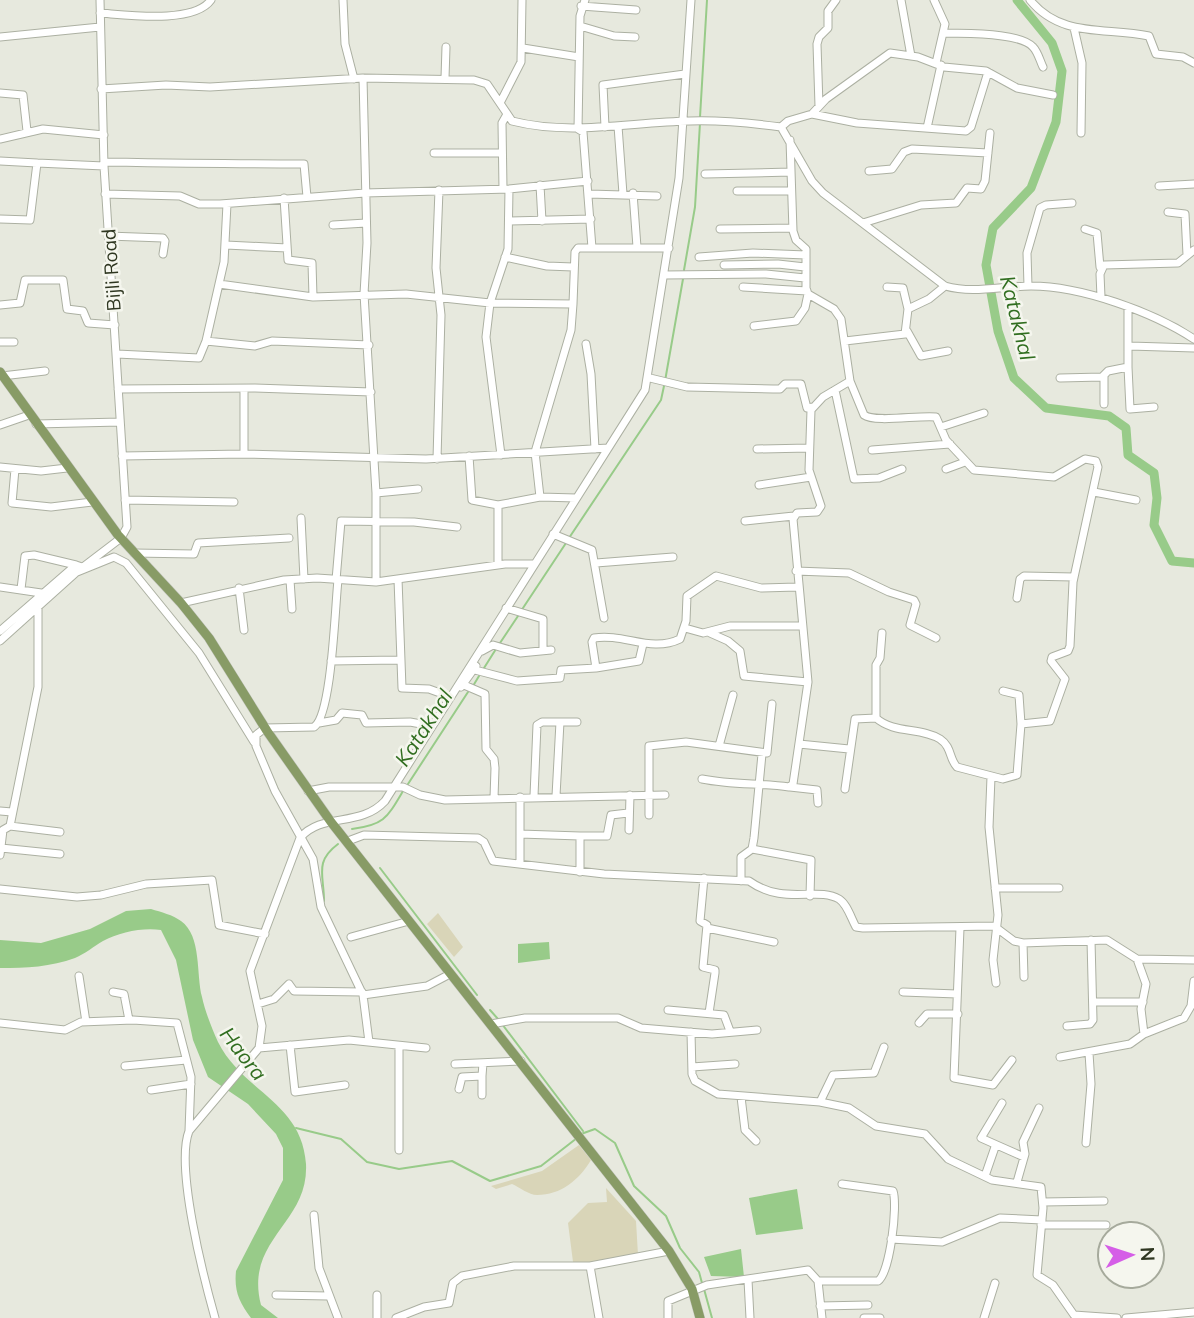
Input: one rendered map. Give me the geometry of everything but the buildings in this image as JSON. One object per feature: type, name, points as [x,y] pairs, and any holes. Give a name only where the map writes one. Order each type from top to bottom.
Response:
[{"type":"main road","points":[[1,374],[92,502],[209,638],[308,791],[699,1287],[700,1318]]},
{"type":"street","name":"Bijli Road","points":[[100,0],[105,194],[127,527],[121,538]]},
{"type":"street","points":[[100,13],[143,16],[196,12],[211,0]]},
{"type":"street","points":[[342,0],[344,37],[354,79]]},
{"type":"street","points":[[500,103],[519,69],[523,48],[522,0]]},
{"type":"street","points":[[453,694],[476,672],[477,655],[645,390],[650,378],[679,178],[685,121],[685,74],[691,0]]},
{"type":"street","points":[[819,107],[817,44],[819,37],[828,28],[828,11],[835,0]]},
{"type":"street","points":[[901,0],[911,56]]},
{"type":"street","points":[[934,0],[942,0]]},
{"type":"street","points":[[927,128],[945,33],[943,15],[934,0]]},
{"type":"street","points":[[1030,0],[1042,15],[1074,28],[1149,36],[1156,54],[1183,57],[1194,63]]},
{"type":"street","points":[[578,129],[583,3],[636,10]]},
{"type":"street","points":[[580,26],[614,36],[635,37]]},
{"type":"street","points":[[0,37],[100,27]]},
{"type":"street","points":[[1074,28],[1082,70],[1081,133]]},
{"type":"street","points":[[945,33],[995,35],[1025,41],[1034,47],[1043,67]]},
{"type":"street","points":[[445,78],[446,47]]},
{"type":"street","points":[[523,48],[579,57]]},
{"type":"street","points":[[813,114],[867,67],[890,53],[988,72],[1017,88],[1052,95]]},
{"type":"street","points":[[101,89],[166,85],[210,88],[363,78],[445,78],[481,81],[487,84],[506,116],[512,121],[533,127],[578,129],[685,121],[781,127],[788,121],[813,114],[857,123],[969,130],[988,72]]},
{"type":"street","points":[[605,127],[603,85],[685,74]]},
{"type":"street","points":[[363,78],[365,294],[376,493],[376,582]]},
{"type":"street","points":[[0,93],[23,95],[27,131]]},
{"type":"street","points":[[501,455],[486,337],[490,303],[505,257],[510,220],[501,153],[502,123],[506,116]]},
{"type":"street","points":[[618,126],[623,194]]},
{"type":"street","points":[[781,127],[817,187],[945,286],[960,290],[1064,287],[1101,296],[1178,329],[1194,339]]},
{"type":"street","points":[[578,129],[583,132],[592,248]]},
{"type":"street","points":[[0,139],[27,131],[48,130],[104,135]]},
{"type":"street","points":[[863,223],[922,205],[956,203],[967,188],[981,189],[985,184],[990,133]]},
{"type":"street","points":[[754,326],[796,321],[805,308],[808,292],[805,278],[806,249],[796,240],[793,228],[790,139]]},
{"type":"street","points":[[869,171],[892,169],[904,152],[912,149],[988,153]]},
{"type":"street","points":[[434,153],[501,153]]},
{"type":"street","points":[[0,161],[189,165],[280,161],[304,164],[307,197]]},
{"type":"street","points":[[0,219],[30,220],[37,163]]},
{"type":"street","points":[[705,174],[791,173]]},
{"type":"street","points":[[105,194],[180,196],[199,204],[227,204],[365,192],[506,189],[588,181]]},
{"type":"street","points":[[1159,186],[1194,184]]},
{"type":"street","points":[[540,185],[542,221]]},
{"type":"street","points":[[437,459],[441,315],[438,296],[439,190]]},
{"type":"street","points":[[737,191],[791,191]]},
{"type":"street","points":[[589,194],[657,195]]},
{"type":"street","points":[[633,194],[637,247]]},
{"type":"street","points":[[284,198],[288,261],[312,263],[313,297]]},
{"type":"street","points":[[1028,286],[1027,253],[1040,208],[1072,203]]},
{"type":"street","points":[[117,354],[198,358],[206,341],[219,284],[226,245],[227,204]]},
{"type":"street","points":[[1100,267],[1178,263],[1191,253],[1186,216],[1168,212]]},
{"type":"street","points":[[510,220],[591,219]]},
{"type":"street","points":[[333,225],[366,223]]},
{"type":"street","points":[[720,229],[793,228]]},
{"type":"street","points":[[1085,229],[1097,233],[1101,296]]},
{"type":"street","points":[[108,236],[163,238],[163,254]]},
{"type":"street","points":[[226,245],[287,248]]},
{"type":"street","points":[[540,497],[535,452],[571,330],[575,252],[592,248],[669,248]]},
{"type":"street","points":[[699,257],[753,253],[806,254]]},
{"type":"street","points":[[505,257],[547,266],[573,267]]},
{"type":"street","points":[[724,265],[778,264],[806,267]]},
{"type":"street","points":[[664,275],[766,274],[805,278]]},
{"type":"street","points":[[0,305],[20,303],[25,279],[63,280],[67,309],[83,311],[89,323],[115,325]]},
{"type":"street","points":[[219,284],[313,297],[365,294],[438,296],[490,303],[573,304]]},
{"type":"street","points":[[908,309],[923,303],[945,286]]},
{"type":"street","points":[[743,287],[808,292],[838,314],[845,341],[850,381],[867,418],[932,416],[938,419],[950,444],[974,470],[1054,477],[1080,461],[1096,461],[1098,467],[1094,492],[1074,577],[1070,646],[1051,661],[1065,679],[1053,717],[1046,722],[1021,724]]},
{"type":"street","points":[[887,287],[903,288],[908,309],[907,331],[920,356],[948,351]]},
{"type":"street","points":[[1128,308],[1130,409],[1154,407]]},
{"type":"street","points":[[845,341],[902,335],[907,331]]},
{"type":"street","points":[[206,341],[255,346],[270,341],[369,345]]},
{"type":"street","points":[[0,342],[14,342]]},
{"type":"street","points":[[586,344],[591,374],[595,449]]},
{"type":"street","points":[[1129,346],[1194,348]]},
{"type":"street","points":[[1104,404],[1104,376],[1108,371],[1128,367]]},
{"type":"street","points":[[1,374],[45,371]]},
{"type":"street","points":[[1060,378],[1104,376]]},
{"type":"street","points":[[650,378],[674,384],[766,390],[780,389],[785,384],[801,384],[807,408],[813,407],[850,381]]},
{"type":"street","points":[[118,389],[371,392]]},
{"type":"street","points":[[244,389],[244,454]]},
{"type":"street","points":[[835,390],[854,479],[879,478],[902,469]]},
{"type":"street","points":[[745,521],[794,516],[820,510],[821,499],[811,477],[809,448],[813,407]]},
{"type":"street","points":[[940,427],[984,413]]},
{"type":"street","points":[[0,425],[29,415]]},
{"type":"street","points":[[36,424],[120,422]]},
{"type":"street","points":[[872,450],[950,444]]},
{"type":"street","points":[[122,456],[244,454],[437,459],[608,448]]},
{"type":"street","points":[[757,449],[809,448]]},
{"type":"street","points":[[470,456],[472,500],[498,505],[540,497],[576,498]]},
{"type":"street","points":[[946,470],[965,462]]},
{"type":"street","points":[[0,467],[51,471],[67,468]]},
{"type":"street","points":[[15,468],[8,489],[11,501],[18,505],[63,506],[92,502]]},
{"type":"street","points":[[759,485],[811,477]]},
{"type":"street","points":[[376,493],[418,489]]},
{"type":"street","points":[[1094,492],[1136,500]]},
{"type":"street","points":[[125,500],[234,502]]},
{"type":"street","points":[[498,505],[498,565]]},
{"type":"street","points":[[789,787],[793,784],[808,682],[797,587],[794,516]]},
{"type":"street","points":[[301,518],[304,579]]},
{"type":"street","points":[[319,723],[327,696],[331,661],[340,522],[377,521],[457,527]]},
{"type":"street","points":[[553,534],[592,550],[604,618]]},
{"type":"street","points":[[0,631],[78,568],[121,538]]},
{"type":"street","points":[[134,553],[194,554],[198,543],[289,538]]},
{"type":"street","points":[[21,589],[25,556],[44,556],[78,568],[114,557],[125,563],[199,653],[256,746],[315,865],[321,907],[363,994],[369,1042]]},
{"type":"street","points":[[596,563],[673,557]]},
{"type":"street","points":[[181,603],[239,588],[290,580],[376,582],[498,565],[534,564]]},
{"type":"street","points":[[796,571],[849,573],[889,592],[914,600],[916,604],[910,625],[936,638]]},
{"type":"street","points":[[596,668],[592,642],[594,638],[625,637],[643,644],[673,643],[680,639],[685,628],[687,596],[716,576],[761,588],[797,587]]},
{"type":"street","points":[[1017,598],[1021,577],[1074,577]]},
{"type":"street","points":[[398,579],[398,660],[402,688],[429,689],[453,694]]},
{"type":"street","points":[[290,580],[292,609]]},
{"type":"street","points":[[0,587],[48,594]]},
{"type":"street","points":[[239,588],[244,630]]},
{"type":"street","points":[[0,641],[38,607],[48,594]]},
{"type":"street","points":[[10,826],[38,687],[38,607]]},
{"type":"street","points":[[477,655],[493,645],[520,653],[547,650],[543,619],[506,608]]},
{"type":"street","points":[[685,628],[693,633],[710,633],[730,626],[802,626]]},
{"type":"street","points":[[710,633],[728,640],[740,651],[744,676],[808,682]]},
{"type":"street","points":[[882,633],[880,658],[876,666],[876,718],[884,726],[937,737],[950,750],[957,767],[1003,779],[1017,775],[1021,724],[1019,695],[1003,691]]},
{"type":"street","points":[[476,672],[517,681],[561,678],[561,670],[639,661],[643,644]]},
{"type":"street","points":[[331,661],[398,660]]},
{"type":"street","points":[[189,1131],[260,1048],[262,1026],[249,976],[300,838],[308,831],[331,821],[355,820],[371,813],[393,789],[453,694],[476,672]]},
{"type":"street","points":[[464,685],[485,694],[486,749],[494,759],[494,798]]},
{"type":"street","points":[[719,746],[733,695]]},
{"type":"street","points":[[649,815],[648,757],[652,744],[685,742],[767,753],[772,704]]},
{"type":"street","points":[[256,746],[256,735],[265,728],[314,727],[319,723],[336,720],[342,713],[362,715],[366,723],[410,722],[432,726]]},
{"type":"street","points":[[845,789],[855,719],[876,718]]},
{"type":"street","points":[[556,796],[559,722]]},
{"type":"street","points":[[534,796],[537,725],[577,722]]},
{"type":"street","points":[[799,744],[849,748]]},
{"type":"street","points":[[741,881],[741,858],[752,849],[761,785],[762,754]]},
{"type":"street","points":[[991,777],[989,827],[995,888],[993,960],[996,983]]},
{"type":"street","points":[[702,779],[817,790],[818,803]]},
{"type":"street","points":[[308,791],[338,787],[404,787],[420,795],[445,800],[665,795]]},
{"type":"street","points":[[629,830],[630,795]]},
{"type":"street","points":[[520,797],[520,863]]},
{"type":"street","points":[[0,811],[12,811]]},
{"type":"street","points":[[520,834],[607,836],[611,815],[628,813]]},
{"type":"street","points":[[0,855],[5,827],[60,832]]},
{"type":"street","points":[[348,841],[364,835],[478,838],[484,842],[490,859],[580,872],[749,881],[768,893],[839,899],[856,926],[863,928],[996,927],[1014,941],[1023,943],[1091,940],[1114,943],[1136,959],[1146,984],[1143,1002],[1144,1034]]},
{"type":"street","points":[[580,836],[580,872]]},
{"type":"street","points":[[1,848],[61,854]]},
{"type":"street","points":[[752,849],[811,860],[810,896]]},
{"type":"street","points":[[704,878],[700,921],[707,923],[707,928],[703,967],[715,970],[709,1013]]},
{"type":"street","points":[[0,889],[77,897],[101,895],[146,884],[212,880],[219,925],[265,934]]},
{"type":"street","points":[[995,888],[1059,888]]},
{"type":"street","points":[[351,937],[409,921]]},
{"type":"street","points":[[707,928],[774,942]]},
{"type":"street","points":[[960,928],[953,1075],[956,1080],[993,1085],[1012,1060]]},
{"type":"street","points":[[1067,1026],[1092,1023],[1091,940]]},
{"type":"street","points":[[1023,943],[1024,977]]},
{"type":"street","points":[[1136,959],[1194,960]]},
{"type":"street","points":[[258,1004],[274,999],[289,984],[294,991],[363,994],[427,986],[450,974]]},
{"type":"street","points":[[79,976],[86,1022]]},
{"type":"street","points":[[1060,1057],[1130,1044],[1144,1034],[1184,1018],[1194,997],[1194,981]]},
{"type":"street","points":[[113,992],[124,994],[128,1020]]},
{"type":"street","points":[[903,992],[957,994]]},
{"type":"street","points":[[1093,1002],[1143,1002]]},
{"type":"street","points":[[668,1010],[724,1015],[730,1031]]},
{"type":"street","points":[[919,1023],[927,1014],[958,1014]]},
{"type":"street","points":[[491,1024],[525,1018],[618,1018],[641,1028],[691,1032],[757,1030]]},
{"type":"street","points":[[0,1023],[65,1030],[86,1022],[128,1020],[177,1023],[191,1084],[189,1131],[185,1144],[189,1191],[215,1318]]},
{"type":"street","points":[[691,1032],[695,1082],[718,1094],[820,1102],[857,1111],[876,1126],[925,1134],[948,1159],[999,1182],[1041,1186],[1042,1222],[1035,1272],[1054,1285],[1074,1317],[1117,1318]]},
{"type":"street","points":[[260,1048],[369,1042],[426,1048]]},
{"type":"street","points":[[290,1045],[295,1092],[345,1085]]},
{"type":"street","points":[[399,1046],[399,1150]]},
{"type":"street","points":[[820,1102],[833,1075],[874,1073],[884,1047]]},
{"type":"street","points":[[1086,1143],[1091,1084],[1089,1053]]},
{"type":"street","points":[[125,1066],[186,1060]]},
{"type":"street","points":[[455,1064],[522,1061]]},
{"type":"street","points":[[482,1095],[483,1063]]},
{"type":"street","points":[[692,1067],[735,1063]]},
{"type":"street","points":[[459,1089],[462,1077],[482,1076]]},
{"type":"street","points":[[151,1090],[191,1084]]},
{"type":"street","points":[[741,1097],[745,1130],[756,1141]]},
{"type":"street","points":[[190,1103],[197,1108],[210,1107]]},
{"type":"street","points":[[1002,1103],[981,1136],[982,1141],[1024,1157]]},
{"type":"street","points":[[1017,1182],[1024,1157],[1023,1142],[1039,1108]]},
{"type":"street","points":[[985,1176],[995,1147]]},
{"type":"street","points":[[818,1281],[881,1280],[895,1210],[893,1191],[842,1184]]},
{"type":"street","points":[[1043,1202],[1104,1201]]},
{"type":"street","points":[[314,1215],[317,1256],[328,1296],[338,1318]]},
{"type":"street","points":[[891,1239],[942,1242],[1000,1219],[1096,1225]]},
{"type":"street","points":[[396,1318],[424,1307],[449,1303],[453,1283],[462,1276],[521,1266],[590,1266],[668,1251]]},
{"type":"street","points":[[590,1266],[599,1318]]},
{"type":"street","points":[[668,1318],[668,1301],[699,1287],[808,1270],[818,1281],[821,1318]]},
{"type":"street","points":[[748,1280],[750,1318]]},
{"type":"street","points":[[984,1318],[995,1283]]},
{"type":"street","points":[[276,1295],[328,1296]]},
{"type":"street","points":[[377,1295],[377,1318]]},
{"type":"street","points":[[821,1306],[868,1305]]},
{"type":"street","points":[[1126,1318],[1194,1311]]},
{"type":"street","points":[[864,1318],[880,1318]]},
{"type":"shaded area","points":[[151,909],[174,917],[188,928],[195,946],[203,1002],[218,1042],[242,1073],[283,1111],[302,1143],[306,1164],[304,1185],[289,1218],[269,1247],[261,1264],[258,1282],[261,1305],[278,1318],[251,1318],[238,1296],[236,1271],[283,1180],[283,1148],[276,1134],[248,1104],[208,1077],[193,1040],[176,960],[161,930],[139,930],[116,935],[66,961],[0,968],[0,940],[41,943],[90,929],[126,911]]},
{"type":"shaded area","points":[[438,913],[463,947],[454,957],[427,924]]},
{"type":"shaded area","points":[[549,942],[550,959],[518,963],[518,944]]},
{"type":"shaded area","points":[[579,1145],[591,1160],[575,1180],[561,1189],[537,1195],[512,1184],[496,1189],[491,1186],[542,1171]]},
{"type":"shaded area","points":[[606,1188],[636,1221],[638,1255],[587,1266],[573,1262],[568,1223],[588,1203],[607,1202]]},
{"type":"shaded area","points":[[797,1189],[803,1229],[756,1235],[749,1198]]},
{"type":"shaded area","points":[[741,1249],[744,1277],[711,1276],[704,1257]]},
{"type":"waterway","name":"Katakhal","points":[[700,117],[707,0]]},
{"type":"waterway","name":"Katakhal","points":[[1017,0],[1052,43],[1062,71],[1056,122],[1031,188],[993,228],[986,265],[998,331],[1014,378],[1046,408],[1109,416],[1126,428],[1128,455],[1154,473],[1157,498],[1154,525],[1172,561],[1194,563]]},
{"type":"waterway","name":"Katakhal","points":[[684,270],[695,207],[700,123]]},
{"type":"waterway","name":"Katakhal","points":[[665,381],[683,279]]},
{"type":"waterway","name":"Katakhal","points":[[569,538],[661,400],[664,386]]},
{"type":"waterway","name":"Katakhal","points":[[521,611],[566,543]]},
{"type":"waterway","name":"Katakhal","points":[[500,643],[518,616]]},
{"type":"waterway","name":"Katakhal","points":[[484,668],[496,649]]},
{"type":"waterway","name":"Katakhal","points":[[473,686],[479,676]]},
{"type":"waterway","name":"Katakhal","points":[[408,784],[468,692]]},
{"type":"waterway","name":"Katakhal","points":[[352,829],[383,819],[403,791]]},
{"type":"waterway","name":"Katakhal","points":[[324,901],[323,863],[338,844]]},
{"type":"waterway","points":[[380,868],[477,995]]},
{"type":"waterway","points":[[490,1010],[498,1019]]},
{"type":"waterway","points":[[502,1024],[583,1131]]},
{"type":"waterway","points":[[296,1128],[341,1139],[367,1162],[399,1169],[452,1161],[490,1181],[541,1166],[577,1138]]},
{"type":"waterway","points":[[581,1134],[595,1129],[615,1143],[634,1186],[666,1216],[680,1248],[699,1272],[702,1283]]},
{"type":"waterway","points":[[704,1289],[712,1318]]},
{"type":"water label","name":"Haora","points":[[243,1054]]}]
